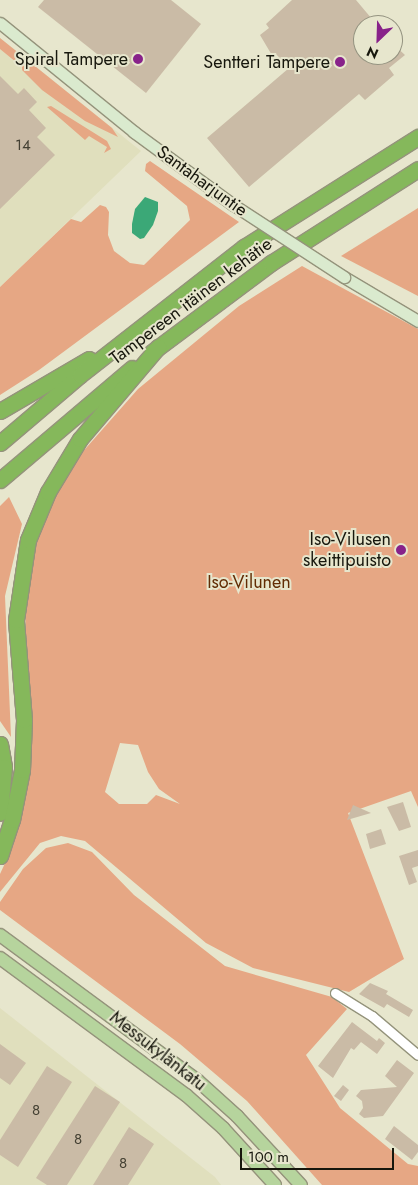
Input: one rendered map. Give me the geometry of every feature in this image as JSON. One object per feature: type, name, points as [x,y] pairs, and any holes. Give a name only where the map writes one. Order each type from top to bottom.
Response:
[{"type":"highway","name":"Tampereen itäinen kehätie","points":[[0,443],[123,341],[244,247],[418,136]]},
{"type":"highway","name":"Tampereen itäinen kehätie","points":[[0,480],[158,346],[271,263],[418,169]]},
{"type":"highway","points":[[0,411],[44,383],[123,341]]},
{"type":"highway","points":[[0,856],[12,820],[22,770],[24,720],[16,620],[28,540],[48,492],[80,439],[158,346]]},
{"type":"highway","points":[[0,744],[4,767],[0,813]]},
{"type":"main road","name":"Santaharjuntie","points":[[0,23],[134,132],[232,204],[344,277],[418,321]]},
{"type":"main road","name":"Messukylänkatu","points":[[0,934],[196,1080],[237,1116],[301,1185]]},
{"type":"main road","name":"Messukylänkatu","points":[[0,958],[186,1095],[223,1128],[276,1185]]},
{"type":"street","points":[[335,993],[372,1016],[418,1055]]},
{"type":"shaded area","points":[[0,38],[141,151],[0,287]]},
{"type":"shaded area","points":[[145,197],[158,202],[158,211],[153,225],[144,238],[140,239],[132,233],[132,224],[135,209]]},
{"type":"shaded area","points":[[0,1008],[215,1177],[221,1185],[0,1185]]},
{"type":"green space","points":[[0,38],[112,128],[118,137],[85,121],[42,90],[22,70],[22,67],[0,49]]},
{"type":"green space","points":[[51,106],[107,141],[111,149],[104,153],[107,147],[89,136],[85,140],[47,107]]},
{"type":"green space","points":[[150,161],[239,222],[39,370],[0,395],[0,287],[71,219],[81,222],[100,205],[106,207],[109,212],[108,235],[114,251],[130,263],[144,265],[190,220],[187,206],[145,171],[146,164]]},
{"type":"green space","points":[[418,208],[418,296],[341,256]]},
{"type":"green space","name":"Iso-Vilunen","points":[[302,266],[418,329],[418,807],[411,791],[348,813],[404,959],[349,992],[253,968],[206,943],[85,841],[61,836],[40,843],[0,892],[0,874],[13,846],[28,784],[29,707],[24,586],[44,516],[72,464],[138,389],[239,306]],"holes":[[[120,743],[138,745],[148,772],[159,789],[180,804],[156,795],[147,804],[119,804],[105,792]]]},
{"type":"green space","points":[[9,497],[22,524],[5,596],[11,737],[0,721],[0,506]]},
{"type":"green space","points":[[68,843],[92,852],[134,895],[225,966],[332,997],[347,1009],[306,1055],[340,1108],[408,1164],[418,1166],[418,1185],[322,1185],[247,1101],[180,1044],[0,910],[0,902],[23,869],[46,848]]},
{"type":"building","name":"Spiral Tampere","points":[[44,0],[171,0],[201,24],[146,93],[38,7]]},
{"type":"building","points":[[292,0],[356,0],[369,15],[353,15],[353,65],[393,65],[389,68],[394,75],[365,100],[359,94],[249,187],[207,138],[289,68],[276,54],[273,57],[260,35],[269,28],[266,24]]},
{"type":"building","points":[[0,76],[18,94],[24,88],[37,102],[29,110],[46,128],[37,137],[55,155],[0,209]]},
{"type":"building","points":[[403,802],[411,827],[399,831],[387,807]]},
{"type":"building","points":[[353,805],[371,813],[347,820]]},
{"type":"building","points":[[381,829],[386,844],[370,849],[366,834]]},
{"type":"building","points":[[418,850],[418,866],[412,868],[417,882],[409,885],[399,856]]},
{"type":"building","points":[[370,983],[388,991],[386,994],[413,1010],[409,1017],[387,1004],[384,1008],[359,994]]},
{"type":"building","points":[[352,1022],[377,1041],[379,1038],[385,1043],[377,1054],[361,1042],[354,1050],[351,1048],[333,1078],[318,1066]]},
{"type":"building","points":[[0,1044],[26,1063],[10,1085],[0,1078]]},
{"type":"building","points":[[397,1060],[414,1073],[383,1116],[364,1118],[359,1114],[363,1108],[362,1101],[356,1096],[361,1090],[397,1087],[385,1076]]},
{"type":"building","points":[[47,1066],[72,1082],[18,1167],[0,1155],[0,1140]]},
{"type":"building","points":[[343,1085],[349,1090],[341,1101],[334,1096]]},
{"type":"building","points":[[95,1086],[120,1102],[67,1185],[47,1185],[36,1178]]},
{"type":"building","points":[[394,1126],[418,1145],[418,1152],[412,1160],[385,1139]]},
{"type":"building","points":[[129,1127],[154,1144],[128,1185],[93,1185]]},
{"type":"place","name":"Spiral Tampere","points":[[138,59]]},
{"type":"place","name":"Sentteri Tampere","points":[[340,62]]},
{"type":"place","name":"Iso-Vilusen skeittipuisto","points":[[401,550]]}]
